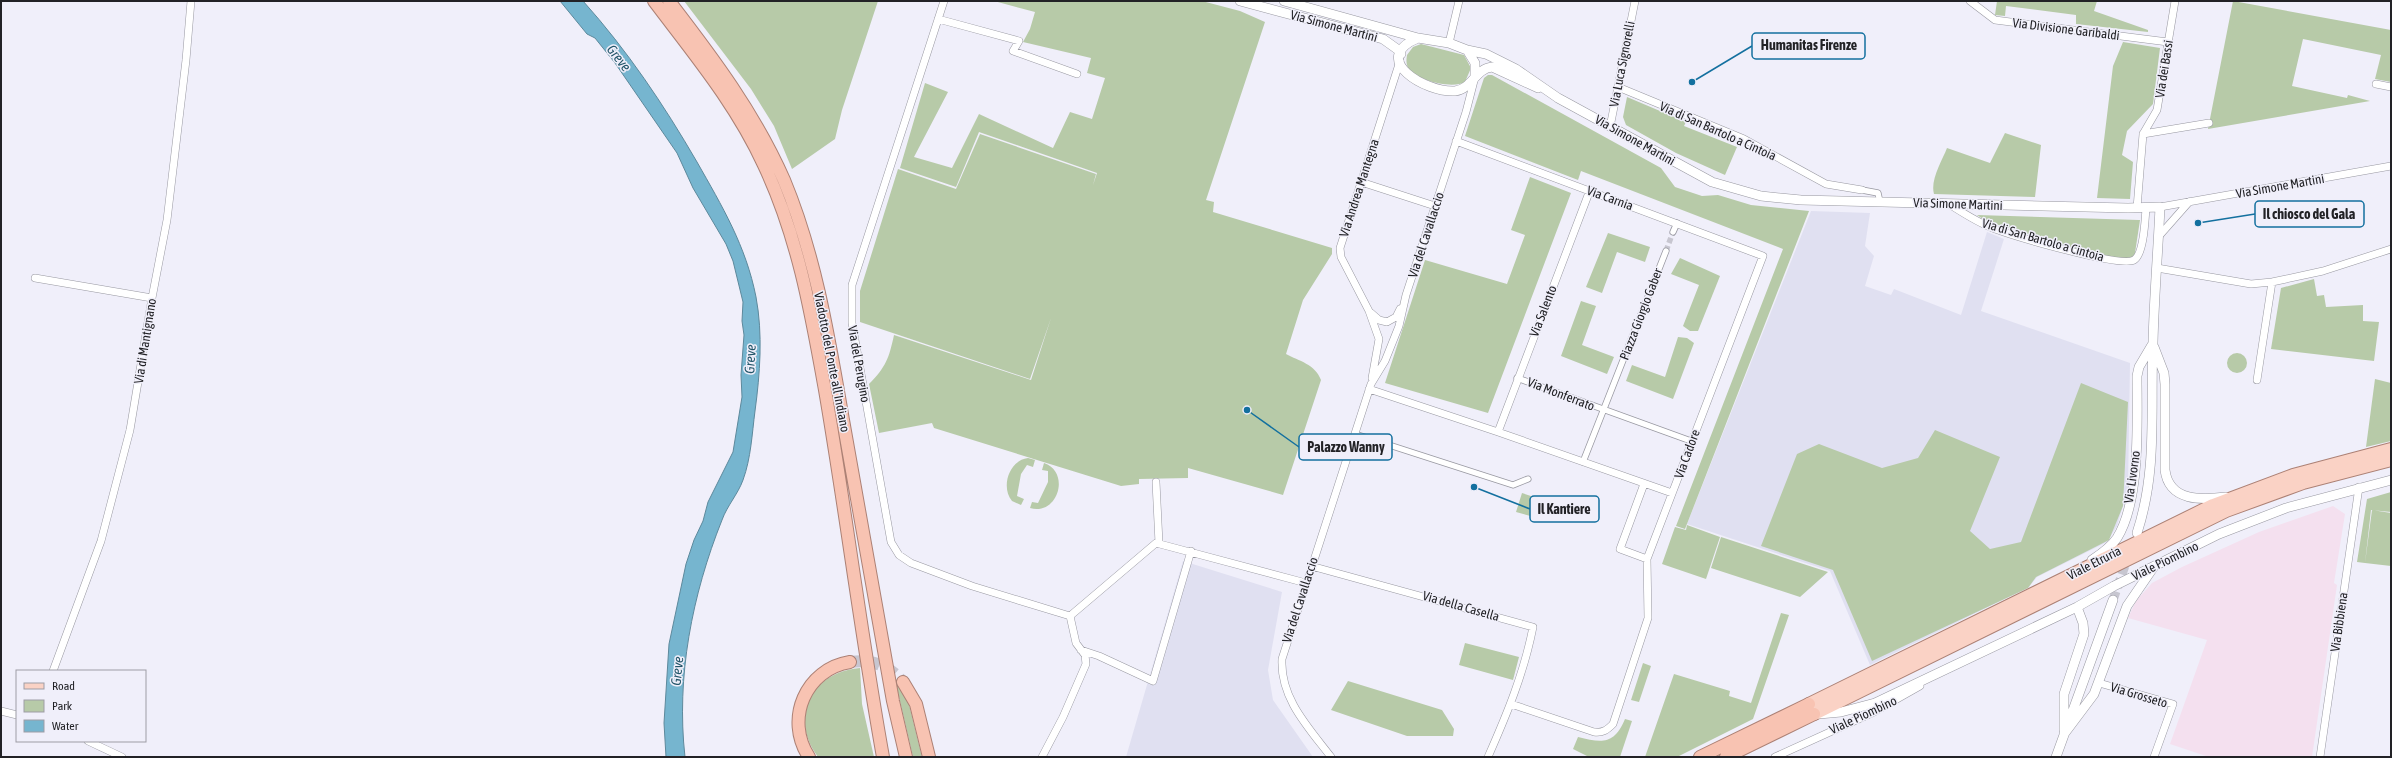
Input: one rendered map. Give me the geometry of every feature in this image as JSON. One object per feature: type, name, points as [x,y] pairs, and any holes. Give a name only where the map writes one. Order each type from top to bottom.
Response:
[{"type":"highway","name":"Viadotto del Ponte all'Indiano","points":[[654,1],[713,78],[749,134],[775,190],[797,248],[807,292],[843,493],[867,668],[883,757]]},
{"type":"highway","name":"Viadotto del Ponte all'Indiano","points":[[669,1],[714,60],[752,116],[784,181],[808,248],[831,351],[894,708],[906,757]]},
{"type":"highway","points":[[809,757],[798,734],[798,715],[803,698],[813,681],[820,675],[834,667],[850,662]]},
{"type":"highway","points":[[903,682],[916,704],[929,757]]},
{"type":"highway","points":[[1700,757],[1811,709]]},
{"type":"highway","points":[[1726,757],[1811,709]]},
{"type":"main road","name":"Viale Etruria","points":[[1811,709],[2058,581],[2232,496],[2309,470],[2391,449]]},
{"type":"main road","name":"Viale Etruria","points":[[1811,709],[2226,511],[2303,483],[2391,460]]},
{"type":"street","name":"Via di Mantignano","points":[[53,670],[101,541],[114,497],[130,430],[152,298],[167,220],[186,67],[191,1]]},
{"type":"street","name":"Via del Perugino","points":[[944,1],[852,285],[852,323],[892,542],[899,555],[911,563],[972,586],[1070,616]]},
{"type":"street","name":"Via Simone Martini","points":[[1240,1],[1384,39],[1395,47],[1400,58],[1402,70],[1413,80],[1451,91],[1465,88],[1483,69],[1494,68],[1546,92],[1712,182],[1748,193],[1801,200],[2142,208],[2160,207],[2391,166]]},
{"type":"street","name":"Via Simone Martini","points":[[1284,1],[1418,38],[1449,43],[1467,50],[1486,54],[1510,66],[1546,92]]},
{"type":"street","points":[[1449,43],[1459,1]]},
{"type":"street","name":"Via Luca Signorelli","points":[[1610,127],[1635,1]]},
{"type":"street","name":"Via Divisione Garibaldi","points":[[1970,1],[1995,20],[2168,42]]},
{"type":"street","name":"Via dei Bassi","points":[[2142,208],[2143,134],[2157,110],[2175,1]]},
{"type":"street","points":[[938,19],[1019,41],[1013,51],[1078,74]]},
{"type":"street","points":[[1400,58],[1407,44],[1418,38]]},
{"type":"street","points":[[1467,50],[1475,63],[1475,77]]},
{"type":"street","name":"Via Andrea Mantegna","points":[[1370,387],[1379,339],[1369,311],[1340,251],[1400,58]]},
{"type":"street","name":"Via del Cavallaccio","points":[[1331,757],[1293,706],[1282,676],[1284,650],[1370,387],[1390,349],[1475,77]]},
{"type":"street","points":[[2376,84],[2391,87]]},
{"type":"street","name":"Via di San Bartolo a Cintoia","points":[[1618,87],[1744,139],[1826,184],[1862,190]]},
{"type":"street","points":[[2143,134],[2209,123]]},
{"type":"street","name":"Via Carnia","points":[[1456,141],[1763,256]]},
{"type":"street","points":[[1361,182],[1435,206]]},
{"type":"street","name":"Via Salento","points":[[1498,432],[1517,378],[1590,190]]},
{"type":"street","points":[[1862,190],[1878,193],[1880,202]]},
{"type":"street","points":[[2158,236],[2189,202]]},
{"type":"street","name":"Via di San Bartolo a Cintoia","points":[[1949,204],[1974,219],[1995,229],[2088,256],[2128,262],[2136,258],[2141,252],[2142,208]]},
{"type":"street","name":"Via Livorno","points":[[2137,533],[2151,478],[2153,344],[2160,207]]},
{"type":"street","points":[[1674,232],[1677,223]]},
{"type":"street","points":[[2157,268],[2251,284],[2272,282],[2323,271],[2391,249]]},
{"type":"street","name":"Piazza Giorgio Gaber","points":[[1617,378],[1666,251]]},
{"type":"street","name":"Via Cadore","points":[[1647,559],[1763,256]]},
{"type":"street","points":[[35,278],[152,298]]},
{"type":"street","points":[[2257,380],[2272,282]]},
{"type":"street","points":[[1369,311],[1381,321],[1392,320],[1398,315],[1406,295]]},
{"type":"street","name":"Via Livorno","points":[[2153,344],[2164,373],[2165,470],[2167,479],[2179,493],[2190,498],[2206,499],[2232,496]]},
{"type":"street","name":"Via Livorno","points":[[2058,581],[2102,553],[2113,543],[2120,532],[2132,493],[2136,464],[2137,376],[2139,367],[2153,344]]},
{"type":"street","name":"Via Monferrato","points":[[1517,378],[1604,411],[1691,441]]},
{"type":"street","name":"Via Monferrato","points":[[1583,462],[1617,378]]},
{"type":"street","points":[[1370,387],[1672,493]]},
{"type":"street","points":[[1354,434],[1513,485],[1528,479]]},
{"type":"street","name":"Viale Piombino","points":[[1811,709],[1841,712],[1865,706],[1950,669],[2077,607],[2154,566],[2219,534],[2262,516],[2358,487],[2391,480]]},
{"type":"street","points":[[1156,482],[1159,543]]},
{"type":"street","points":[[1511,704],[1594,732],[1603,732],[1610,728],[1613,724],[1648,618],[1647,559],[1620,549],[1644,484]]},
{"type":"street","name":"Via Bibbiena","points":[[2320,757],[2358,487]]},
{"type":"street","points":[[1042,757],[1063,717],[1086,664],[1085,655],[1076,643],[1070,616],[1151,545],[1159,543],[1306,583]]},
{"type":"street","points":[[1081,650],[1099,656],[1153,681],[1191,551]]},
{"type":"street","name":"Via della Casella","points":[[1312,566],[1532,627],[1527,657],[1511,704],[1488,757]]},
{"type":"street","points":[[2064,734],[2090,702],[2127,606],[2154,566]]},
{"type":"street","points":[[2056,757],[2113,600]]},
{"type":"street","points":[[2064,734],[2064,694],[2084,632],[2084,623],[2077,607]]},
{"type":"street","name":"Viale Piombino","points":[[1775,757],[1874,712],[1950,669]]},
{"type":"street","name":"Via Grosseto","points":[[2098,683],[2173,704],[2154,757]]},
{"type":"street","points":[[1,711],[16,715]]},
{"type":"street","points":[[90,742],[122,757]]},
{"type":"shaded area","points":[[1811,211],[1870,213],[1865,246],[1874,256],[1865,286],[1891,295],[1894,289],[1961,315],[1987,232],[2004,239],[1981,311],[2130,363],[2128,489],[2117,526],[2107,542],[2037,577],[2029,587],[1870,665],[1830,571],[1687,524]]},
{"type":"shaded area","points":[[2333,506],[2345,514],[2334,583],[2337,585],[2312,757],[2209,757],[2170,744],[2207,640],[2128,618],[2136,601],[2152,583],[2182,567],[2259,532]]},
{"type":"shaded area","points":[[1183,561],[1282,592],[1268,670],[1273,700],[1313,757],[1126,757]]},
{"type":"green space","points":[[684,1],[878,1],[842,110],[835,139],[792,169],[774,126],[751,89]]},
{"type":"green space","points":[[994,1],[1202,1],[1240,11],[1265,22],[1206,200],[1214,202],[1213,212],[1332,248],[1332,254],[1303,300],[1286,354],[1311,367],[1315,370],[1321,380],[1283,495],[1188,468],[1188,478],[1139,479],[1139,484],[1121,486],[934,428],[932,423],[879,433],[869,384],[886,362],[894,335],[1031,380],[1051,318],[1030,379],[860,322],[860,291],[898,169],[956,189],[980,134],[1096,174],[1093,185],[1097,173],[979,132],[956,187],[900,168],[925,83],[948,92],[914,157],[952,168],[979,114],[1053,148],[1070,112],[1092,119],[1105,78],[1087,73],[1091,58],[1023,42],[1030,29],[1035,12]]},
{"type":"green space","points":[[1997,1],[2097,1],[2094,11],[2148,30],[2148,32],[2076,24],[2076,15],[2006,6],[2005,16],[1995,15]]},
{"type":"green space","points":[[2233,1],[2391,30],[2391,82],[2375,79],[2381,55],[2303,39],[2292,86],[2347,98],[2348,95],[2370,101],[2208,129]]},
{"type":"green space","points":[[2123,42],[2160,48],[2153,104],[2127,131],[2122,155],[2133,162],[2130,199],[2097,198],[2113,66]]},
{"type":"green space","points":[[1421,44],[1464,55],[1471,68],[1465,82],[1452,85],[1436,83],[1420,78],[1414,74],[1407,65],[1407,55],[1413,47]]},
{"type":"green space","points":[[1488,75],[1492,75],[1661,168],[1675,187],[1702,196],[1718,195],[1751,205],[1809,211],[1685,529],[1676,526],[1783,249],[1581,171],[1578,180],[1465,136],[1484,78]]},
{"type":"green space","points":[[1627,97],[1686,122],[1684,126],[1737,147],[1725,175],[1676,153],[1626,125],[1623,117]]},
{"type":"green space","points":[[2005,133],[2041,145],[2035,197],[1934,194],[1933,189],[1935,177],[1947,148],[1990,163]]},
{"type":"green space","points":[[1530,177],[1571,193],[1488,413],[1385,383],[1425,260],[1507,284],[1525,235],[1511,230]]},
{"type":"green space","points":[[1977,215],[2140,220],[2135,253],[2133,257],[2127,259],[2088,253],[1986,221]]},
{"type":"green space","points":[[1608,233],[1650,247],[1645,262],[1617,252],[1602,293],[1586,287]]},
{"type":"green space","points":[[1680,258],[1720,276],[1698,331],[1690,331],[1683,326],[1699,285],[1671,274]]},
{"type":"green space","points":[[2314,279],[2317,296],[2324,295],[2326,307],[2363,305],[2363,321],[2379,322],[2374,361],[2271,349],[2281,288]]},
{"type":"green space","points":[[1581,301],[1596,306],[1582,345],[1614,357],[1607,374],[1561,356]]},
{"type":"green space","points":[[1678,337],[1687,338],[1694,343],[1673,399],[1626,381],[1632,365],[1665,377]]},
{"type":"green space","points":[[2237,353],[2244,356],[2247,363],[2244,370],[2237,373],[2230,370],[2227,363],[2230,356]]},
{"type":"green space","points":[[2375,379],[2391,383],[2391,441],[2366,447]]},
{"type":"green space","points":[[2081,383],[2128,402],[2123,506],[2109,540],[2036,577],[2028,588],[1872,661],[1833,570],[1761,546],[1797,454],[1819,444],[1882,468],[1918,458],[1935,430],[2000,457],[1970,531],[1990,549],[2021,542]]},
{"type":"green space","points":[[1028,458],[1035,460],[1033,467],[1027,465],[1021,474],[1017,496],[1024,499],[1021,505],[1012,501],[1007,488],[1007,481],[1016,463]]},
{"type":"green space","points":[[1044,463],[1052,468],[1057,475],[1059,483],[1058,492],[1054,500],[1048,506],[1040,509],[1030,508],[1032,502],[1038,503],[1048,482],[1048,471],[1042,470]]},
{"type":"green space","points":[[2391,492],[2391,512],[2371,510],[2365,563],[2357,562],[2367,499]]},
{"type":"green space","points":[[1522,493],[1540,499],[1534,517],[1516,512]]},
{"type":"green space","points":[[2372,510],[2391,513],[2391,566],[2365,563]]},
{"type":"green space","points":[[1687,525],[1720,537],[1706,579],[1662,564],[1675,527],[1686,530]]},
{"type":"green space","points":[[1721,537],[1828,572],[1800,597],[1711,568]]},
{"type":"green space","points":[[1781,613],[1789,615],[1753,719],[1677,757],[1645,757],[1674,674],[1730,691],[1729,696],[1751,703]]},
{"type":"green space","points":[[1465,643],[1519,657],[1513,680],[1459,665]]},
{"type":"green space","points":[[1643,663],[1651,666],[1639,702],[1631,700]]},
{"type":"green space","points":[[860,668],[862,704],[874,757],[818,757],[809,742],[805,727],[805,712],[809,699],[817,687],[829,678],[843,671]]},
{"type":"green space","points":[[1348,681],[1442,710],[1454,729],[1453,736],[1407,736],[1331,710]]},
{"type":"green space","points":[[896,684],[899,684],[908,700],[922,757],[913,757]]},
{"type":"green space","points":[[1625,719],[1632,721],[1620,757],[1589,757],[1573,749],[1578,737],[1601,741],[1612,738],[1621,727]]},
{"type":"water","name":"Greve","points":[[560,1],[583,1],[630,58],[658,99],[697,162],[740,243],[752,278],[756,297],[760,325],[760,354],[751,446],[743,480],[722,520],[711,548],[695,607],[685,667],[683,697],[685,757],[666,757],[664,723],[669,644],[686,564],[694,540],[703,521],[708,502],[733,452],[742,397],[741,375],[744,335],[742,321],[743,302],[733,261],[726,244],[693,188],[677,153],[615,63],[595,38],[587,34]]},
{"type":"tunnel","points":[[1666,251],[1673,232]]},
{"type":"tunnel","points":[[2113,600],[2128,557]]},
{"type":"tunnel","points":[[850,662],[866,661],[880,664],[892,671],[903,682]]},
{"type":"place","name":"Humanitas Firenze","points":[[1692,82]]},
{"type":"place","name":"Il chiosco del Gala","points":[[2198,223]]},
{"type":"place","name":"Palazzo Wanny","points":[[1247,410]]},
{"type":"place","name":"Il Kantiere","points":[[1474,487]]}]
